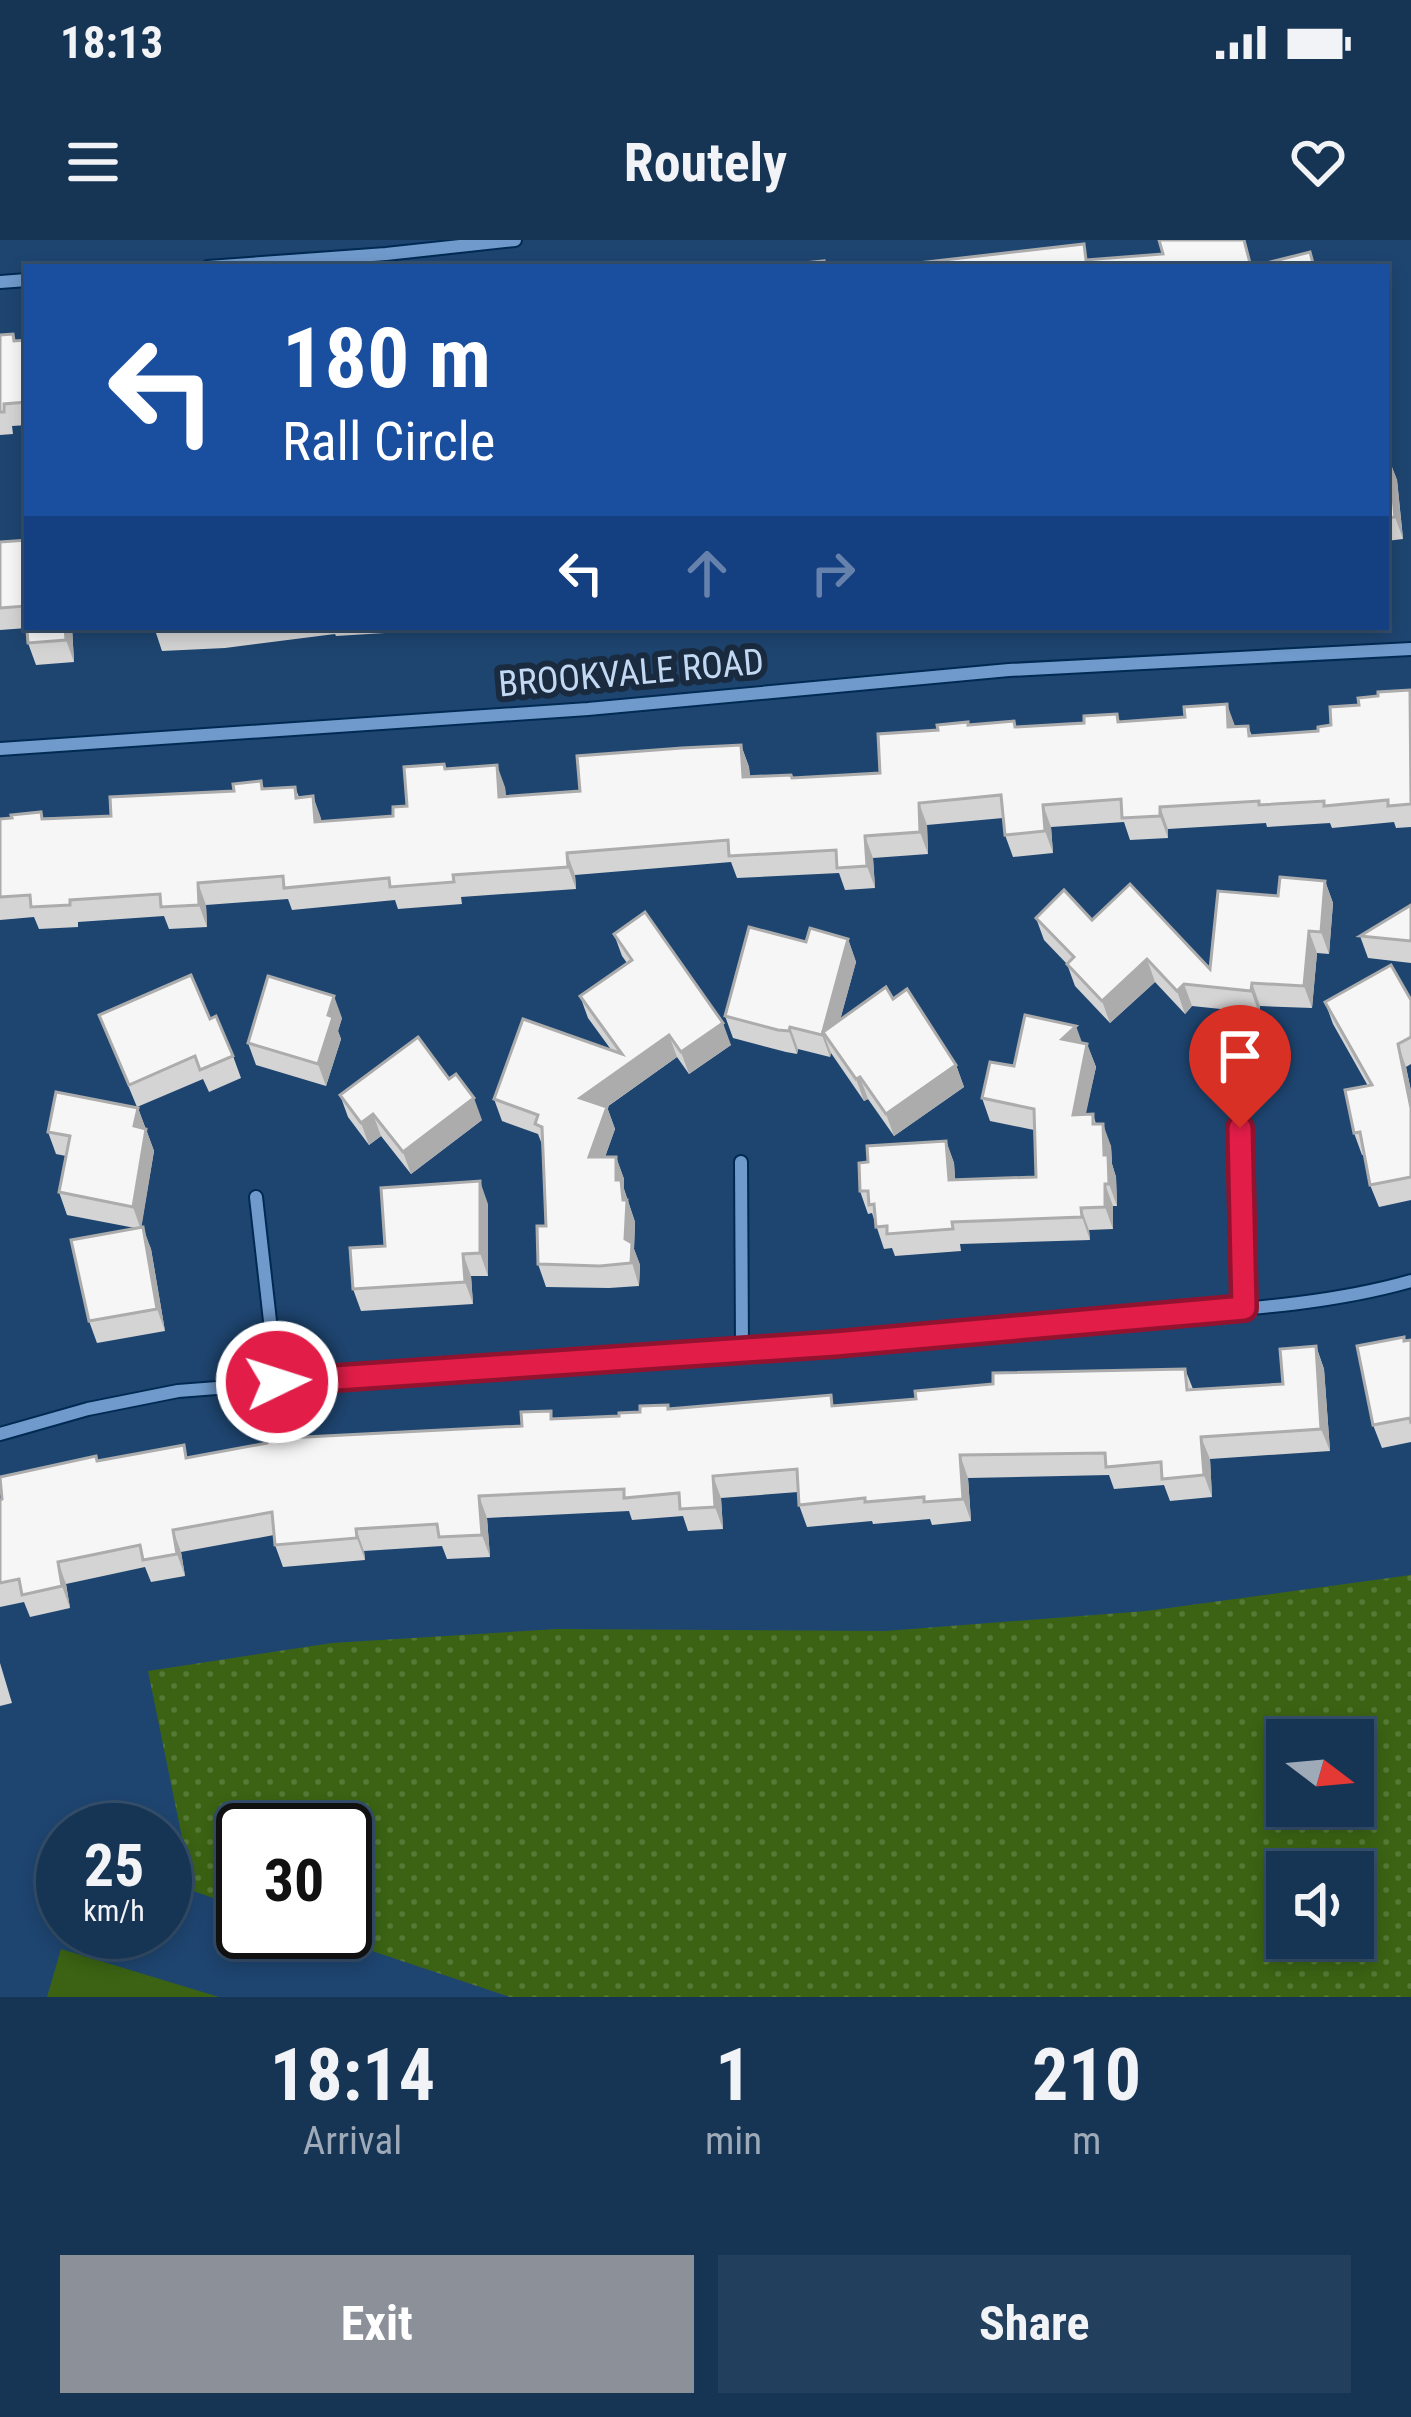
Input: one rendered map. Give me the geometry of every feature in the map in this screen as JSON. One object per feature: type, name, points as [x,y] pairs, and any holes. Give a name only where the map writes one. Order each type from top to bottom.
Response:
[{"type":"street","points":[[249,264],[515,240]]},
{"type":"street","name":"BROOKVALE ROAD","points":[[0,749],[588,709],[1009,670],[1411,650]]},
{"type":"street","points":[[1240,1128],[1244,1308]]},
{"type":"street","points":[[741,1162],[742,1348]]},
{"type":"street","points":[[256,1197],[277,1382]]},
{"type":"street","points":[[0,1434],[88,1409],[178,1391],[857,1342],[1244,1308],[1369,1293],[1411,1281]]},
{"type":"green space","points":[[1411,1575],[1411,1997],[510,1997],[372,1951],[372,1803],[216,1803],[216,1899],[193,1891],[192,1803],[175,1803],[148,1671],[332,1643],[556,1629],[885,1631],[1146,1611]]},
{"type":"green space","points":[[58,1959],[94,1959],[219,1997],[47,1997]]},
{"type":"building","points":[[1159,240],[1244,240],[1250,264],[909,264],[1084,244],[1086,260],[1163,254]]},
{"type":"building","points":[[1310,252],[1313,264],[1263,264]]},
{"type":"building","points":[[13,334],[14,341],[24,340],[24,402],[4,404],[4,412],[0,412],[0,335]]},
{"type":"building","points":[[1389,457],[1395,517],[1389,518]]},
{"type":"building","points":[[24,540],[24,606],[0,608],[0,542]]},
{"type":"building","points":[[27,630],[65,630],[66,640],[28,643]]},
{"type":"building","points":[[1410,690],[1411,804],[1388,806],[1388,800],[1259,805],[1259,801],[1160,807],[1160,816],[1122,818],[1121,799],[1043,805],[1045,831],[1005,835],[1001,795],[919,803],[920,832],[865,836],[867,866],[837,868],[836,850],[729,856],[728,840],[567,853],[568,867],[453,875],[454,882],[390,887],[389,878],[284,888],[283,876],[198,883],[199,905],[161,907],[160,894],[31,907],[30,895],[0,897],[0,819],[41,812],[42,819],[111,816],[110,797],[234,791],[233,784],[261,781],[262,789],[295,787],[296,798],[313,796],[315,822],[393,816],[393,807],[407,806],[404,767],[497,765],[499,797],[580,791],[577,756],[682,748],[741,745],[743,777],[880,773],[878,734],[938,730],[937,725],[968,722],[1014,721],[1015,727],[1084,723],[1084,716],[1117,714],[1118,722],[1185,717],[1184,707],[1227,704],[1228,727],[1248,726],[1249,736],[1318,731],[1318,727],[1331,725],[1330,707],[1359,705],[1358,698],[1378,696],[1378,692]]},
{"type":"building","points":[[1280,877],[1325,881],[1321,932],[1309,931],[1304,986],[1252,983],[1251,991],[1184,984],[1177,991],[1147,959],[1102,1001],[1067,964],[1074,957],[1036,918],[1064,890],[1092,920],[1130,884],[1210,969],[1218,891],[1278,896]]},
{"type":"building","points":[[1411,905],[1411,941],[1360,936]]},
{"type":"building","points":[[645,912],[723,1023],[681,1052],[669,1035],[580,1098],[607,1107],[589,1157],[616,1157],[616,1180],[621,1180],[623,1200],[627,1200],[625,1239],[632,1243],[631,1263],[538,1264],[537,1226],[546,1226],[542,1127],[535,1124],[538,1115],[494,1099],[523,1019],[622,1054],[580,996],[632,960],[614,934]]},
{"type":"building","points":[[749,927],[806,942],[810,928],[848,939],[822,1035],[725,1016]]},
{"type":"building","points":[[1391,965],[1411,1000],[1411,1037],[1398,1044],[1411,1108],[1411,1177],[1370,1185],[1360,1132],[1354,1133],[1345,1090],[1372,1085],[1325,1002]]},
{"type":"building","points":[[191,975],[233,1056],[200,1070],[195,1056],[129,1085],[99,1015]]},
{"type":"building","points":[[268,976],[334,996],[328,1015],[333,1017],[318,1064],[248,1043]]},
{"type":"building","points":[[886,987],[893,999],[907,989],[956,1065],[886,1114],[823,1032]]},
{"type":"building","points":[[1025,1015],[1076,1026],[1062,1039],[1087,1044],[1073,1115],[1093,1114],[1093,1124],[1103,1124],[1109,1184],[1105,1184],[1105,1207],[1081,1208],[1082,1217],[952,1222],[953,1229],[887,1234],[887,1226],[876,1227],[874,1204],[869,1205],[868,1191],[860,1191],[859,1163],[868,1162],[867,1146],[946,1141],[949,1180],[1036,1177],[1034,1109],[982,1098],[990,1062],[1014,1066]]},
{"type":"building","points":[[418,1037],[449,1079],[456,1074],[474,1098],[403,1152],[373,1114],[361,1123],[340,1095]]},
{"type":"building","points":[[56,1092],[138,1108],[134,1126],[146,1129],[133,1207],[59,1192],[70,1136],[48,1132]]},
{"type":"building","points":[[480,1181],[480,1253],[463,1254],[465,1282],[353,1289],[350,1248],[385,1246],[381,1188]]},
{"type":"building","points":[[143,1227],[157,1309],[89,1321],[71,1240]]},
{"type":"building","points":[[1404,1337],[1404,1341],[1411,1340],[1411,1424],[1410,1418],[1373,1425],[1357,1346]]},
{"type":"building","points":[[1316,1346],[1321,1429],[1201,1437],[1204,1475],[1162,1479],[1161,1462],[1106,1467],[1105,1453],[960,1455],[963,1499],[865,1502],[865,1498],[799,1505],[797,1469],[713,1476],[715,1507],[680,1509],[679,1493],[624,1498],[624,1489],[479,1496],[482,1535],[439,1537],[437,1524],[356,1529],[357,1538],[275,1545],[272,1512],[173,1530],[177,1554],[143,1560],[140,1545],[58,1562],[62,1586],[22,1595],[19,1579],[0,1583],[0,1477],[96,1456],[97,1461],[184,1445],[186,1458],[267,1443],[267,1439],[522,1426],[521,1412],[551,1411],[551,1419],[619,1416],[640,1412],[640,1406],[668,1405],[668,1409],[831,1395],[832,1406],[916,1399],[915,1391],[993,1384],[993,1373],[1185,1369],[1187,1390],[1283,1384],[1280,1349]]},
{"type":"route","points":[[277,1382],[835,1344],[1244,1308],[1240,1128]]}]
